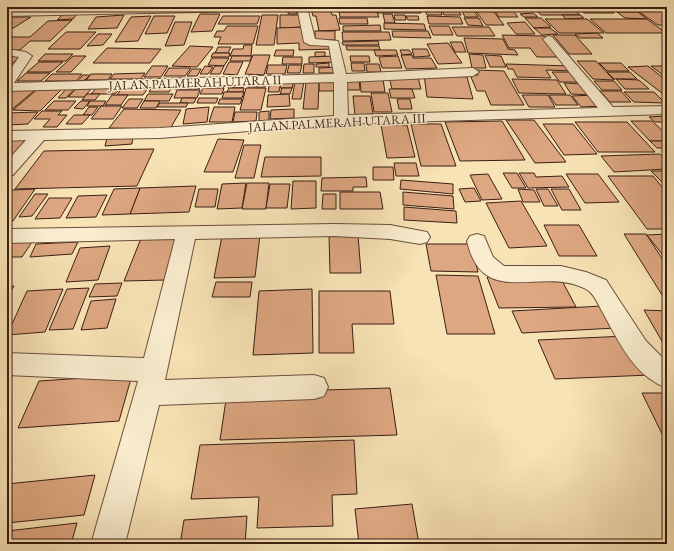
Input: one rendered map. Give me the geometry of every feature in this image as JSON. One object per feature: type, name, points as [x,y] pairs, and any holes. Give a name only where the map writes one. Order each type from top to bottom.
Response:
[{"type":"street","points":[[7,10],[11,7]]},
{"type":"street","points":[[7,13],[286,7]]},
{"type":"street","points":[[302,7],[305,23],[308,27],[310,42],[334,43],[340,78],[341,120]]},
{"type":"street","points":[[548,39],[609,112]]},
{"type":"street","points":[[7,52],[26,56],[7,83]]},
{"type":"street","name":"JALAN PALMERAH UTARA II","points":[[7,87],[340,78],[473,72]]},
{"type":"street","name":"JALAN PALMERAH UTARA III","points":[[7,136],[160,133],[341,120],[667,110]]},
{"type":"street","points":[[7,171],[39,136]]},
{"type":"street","points":[[7,236],[334,230],[390,232],[420,237]]},
{"type":"street","points":[[108,544],[151,382],[187,232]]},
{"type":"street","points":[[477,241],[482,258],[486,265],[494,271],[508,274],[551,273],[569,275],[588,281],[600,287],[621,323],[652,366],[659,373],[667,376]]},
{"type":"street","points":[[7,364],[151,382],[314,387]]},
{"type":"building","points":[[30,7],[62,7],[58,10],[26,10]]},
{"type":"building","points":[[330,7],[332,15],[336,15],[340,30],[319,31],[316,16],[313,16],[311,8]]},
{"type":"building","points":[[377,7],[419,7],[421,13],[378,13]]},
{"type":"building","points":[[473,7],[490,7],[504,25],[486,25]]},
{"type":"building","points":[[492,7],[504,7],[506,10],[512,10],[518,17],[499,17]]},
{"type":"building","points":[[533,7],[571,7],[580,15],[541,15]]},
{"type":"building","points":[[577,7],[606,7],[614,13],[584,13]]},
{"type":"building","points":[[608,7],[629,7],[635,11],[613,11]]},
{"type":"building","points":[[632,7],[655,7],[667,14],[667,25],[658,25]]},
{"type":"building","points":[[289,9],[297,9],[297,14],[288,14]]},
{"type":"building","points":[[461,9],[473,9],[478,17],[465,17]]},
{"type":"building","points":[[425,10],[441,10],[442,15],[427,15]]},
{"type":"building","points":[[442,10],[458,10],[461,15],[444,15]]},
{"type":"building","points":[[339,12],[377,12],[379,17],[340,17]]},
{"type":"building","points":[[617,12],[638,12],[647,19],[625,18]]},
{"type":"building","points":[[533,13],[538,17],[524,17],[520,14]]},
{"type":"building","points":[[77,14],[73,19],[57,20],[62,15]]},
{"type":"building","points":[[200,14],[220,14],[212,31],[191,32]]},
{"type":"building","points":[[383,14],[392,14],[395,23],[385,23]]},
{"type":"building","points":[[124,15],[117,28],[88,29],[96,17]]},
{"type":"building","points":[[262,15],[278,15],[274,45],[256,45]]},
{"type":"building","points":[[280,15],[302,15],[303,27],[280,28]]},
{"type":"building","points":[[394,15],[405,15],[406,20],[395,20]]},
{"type":"building","points":[[562,15],[580,15],[584,18],[566,19]]},
{"type":"building","points":[[151,16],[138,41],[115,42],[131,17]]},
{"type":"building","points":[[154,16],[175,16],[167,33],[145,34]]},
{"type":"building","points":[[223,16],[260,16],[257,24],[218,24]]},
{"type":"building","points":[[406,16],[418,16],[419,20],[408,20]]},
{"type":"building","points":[[427,16],[460,17],[463,24],[429,24]]},
{"type":"building","points":[[7,17],[31,17],[7,32]]},
{"type":"building","points":[[339,18],[367,18],[368,24],[340,24]]},
{"type":"building","points":[[464,18],[479,18],[483,26],[468,25]]},
{"type":"building","points":[[525,18],[541,18],[551,27],[534,28]]},
{"type":"building","points":[[545,19],[587,19],[604,33],[559,33]]},
{"type":"building","points":[[590,19],[647,19],[666,33],[606,33]]},
{"type":"building","points":[[72,20],[50,41],[30,41],[20,50],[7,50],[7,41],[12,37],[30,37],[48,21]]},
{"type":"building","points":[[175,22],[192,22],[184,45],[165,46]]},
{"type":"building","points":[[525,22],[535,34],[516,34],[507,23]]},
{"type":"building","points":[[384,23],[424,24],[426,30],[384,29]]},
{"type":"building","points":[[380,25],[381,31],[343,31],[343,26]]},
{"type":"building","points":[[227,26],[258,26],[253,44],[218,44],[221,37],[214,37],[217,31],[224,31]]},
{"type":"building","points":[[429,26],[449,26],[453,35],[433,35]]},
{"type":"building","points":[[306,27],[308,43],[332,42],[333,49],[299,50],[299,43],[277,44],[277,28]]},
{"type":"building","points":[[452,27],[489,27],[495,36],[457,36]]},
{"type":"building","points":[[534,28],[550,28],[558,34],[542,35]]},
{"type":"building","points":[[315,31],[335,31],[335,40],[315,40]]},
{"type":"building","points":[[392,31],[428,31],[431,38],[393,37]]},
{"type":"building","points":[[66,32],[96,32],[80,49],[48,49]]},
{"type":"building","points":[[342,32],[389,32],[391,40],[343,41]]},
{"type":"building","points":[[597,33],[603,38],[580,38],[575,34]]},
{"type":"building","points":[[98,34],[112,34],[103,45],[87,46]]},
{"type":"building","points":[[502,35],[545,36],[562,57],[537,57],[530,48],[509,48]]},
{"type":"building","points":[[553,35],[575,35],[592,54],[569,54]]},
{"type":"building","points":[[464,38],[503,39],[508,49],[515,50],[518,55],[468,53]]},
{"type":"building","points":[[378,41],[379,45],[343,45],[342,42]]},
{"type":"building","points":[[450,42],[462,42],[466,52],[455,52]]},
{"type":"building","points":[[448,43],[462,63],[438,64],[427,44]]},
{"type":"building","points":[[244,45],[252,45],[251,56],[230,56],[233,49],[243,49]]},
{"type":"building","points":[[190,46],[213,47],[197,67],[172,66]]},
{"type":"building","points":[[346,46],[379,46],[380,50],[347,50]]},
{"type":"building","points":[[218,47],[231,47],[228,53],[215,53]]},
{"type":"building","points":[[107,48],[161,49],[150,63],[93,63]]},
{"type":"building","points":[[412,49],[427,49],[430,56],[414,57]]},
{"type":"building","points":[[276,50],[294,50],[293,56],[274,56]]},
{"type":"building","points":[[374,50],[396,50],[398,55],[376,56]]},
{"type":"building","points":[[400,50],[409,50],[412,54],[402,55]]},
{"type":"building","points":[[315,52],[325,52],[325,56],[315,57]]},
{"type":"building","points":[[213,53],[230,53],[229,57],[211,57]]},
{"type":"building","points":[[45,54],[73,54],[66,61],[38,61]]},
{"type":"building","points":[[469,54],[483,55],[486,68],[472,68]]},
{"type":"building","points":[[22,55],[7,68],[7,56]]},
{"type":"building","points":[[253,55],[270,55],[264,75],[245,74]]},
{"type":"building","points":[[401,55],[412,55],[413,58],[431,58],[437,68],[406,69]]},
{"type":"building","points":[[485,55],[501,56],[506,67],[490,67]]},
{"type":"building","points":[[73,56],[86,56],[71,72],[56,72]]},
{"type":"building","points":[[232,56],[252,56],[250,61],[230,61]]},
{"type":"building","points":[[335,56],[336,62],[309,63],[309,57]]},
{"type":"building","points":[[350,56],[369,56],[370,62],[351,62]]},
{"type":"building","points":[[398,56],[402,68],[382,68],[379,57]]},
{"type":"building","points":[[283,57],[302,57],[302,64],[282,64]]},
{"type":"building","points":[[212,58],[229,58],[224,66],[208,65]]},
{"type":"building","points":[[577,61],[596,61],[614,80],[593,79]]},
{"type":"building","points":[[39,62],[63,62],[51,72],[27,72]]},
{"type":"building","points":[[229,62],[243,62],[237,75],[223,74]]},
{"type":"building","points":[[329,63],[329,67],[316,67],[316,64]]},
{"type":"building","points":[[351,63],[364,63],[365,71],[352,71]]},
{"type":"building","points":[[599,63],[621,63],[629,71],[607,71]]},
{"type":"building","points":[[304,64],[314,64],[314,73],[303,73]]},
{"type":"building","points":[[366,64],[379,64],[381,72],[367,72]]},
{"type":"building","points":[[506,64],[571,66],[574,71],[546,70],[551,78],[517,77],[513,69],[508,69]]},
{"type":"building","points":[[268,65],[287,65],[285,74],[266,74]]},
{"type":"building","points":[[289,65],[302,65],[300,73],[287,73]]},
{"type":"building","points":[[152,66],[168,66],[161,77],[144,77]]},
{"type":"building","points":[[205,66],[213,67],[208,74],[200,74]]},
{"type":"building","points":[[215,66],[224,66],[220,74],[210,74]]},
{"type":"building","points":[[648,66],[667,81],[667,97],[628,67]]},
{"type":"building","points":[[651,66],[667,66],[667,78]]},
{"type":"building","points":[[339,67],[340,73],[319,73],[319,68]]},
{"type":"building","points":[[169,68],[191,68],[185,76],[164,76]]},
{"type":"building","points":[[192,69],[201,69],[197,76],[187,76]]},
{"type":"building","points":[[476,70],[504,71],[524,105],[491,105],[485,91],[477,91],[470,75],[478,75]]},
{"type":"building","points":[[552,72],[576,72],[585,82],[560,82]]},
{"type":"building","points":[[607,72],[630,72],[637,79],[614,79]]},
{"type":"building","points":[[26,73],[50,73],[41,81],[17,81]]},
{"type":"building","points":[[145,73],[141,79],[110,79],[114,74]]},
{"type":"building","points":[[52,74],[82,74],[76,81],[45,81]]},
{"type":"building","points":[[91,74],[112,74],[108,80],[86,80]]},
{"type":"building","points":[[83,75],[90,75],[85,80],[78,81]]},
{"type":"building","points":[[424,75],[467,77],[473,99],[427,97]]},
{"type":"building","points":[[389,77],[418,77],[421,89],[392,89]]},
{"type":"building","points":[[282,79],[294,80],[292,88],[280,88]]},
{"type":"building","points":[[346,79],[359,79],[360,90],[347,90]]},
{"type":"building","points":[[360,79],[383,79],[385,92],[361,92]]},
{"type":"building","points":[[512,79],[557,80],[566,94],[519,93]]},
{"type":"building","points":[[616,79],[639,80],[649,89],[625,89]]},
{"type":"building","points":[[250,80],[267,80],[265,87],[248,87]]},
{"type":"building","points":[[319,80],[339,80],[340,91],[319,91]]},
{"type":"building","points":[[206,81],[227,81],[224,87],[203,88]]},
{"type":"building","points":[[270,81],[281,81],[279,92],[268,92]]},
{"type":"building","points":[[295,81],[304,81],[301,99],[292,99]]},
{"type":"building","points":[[594,81],[614,81],[622,90],[602,90]]},
{"type":"building","points":[[178,82],[203,82],[199,89],[174,89]]},
{"type":"building","points":[[230,82],[245,82],[243,88],[228,88]]},
{"type":"building","points":[[306,82],[319,82],[318,109],[303,109]]},
{"type":"building","points":[[564,83],[585,84],[594,95],[571,94]]},
{"type":"building","points":[[125,84],[151,84],[143,95],[117,95]]},
{"type":"building","points":[[154,84],[174,84],[169,92],[149,92]]},
{"type":"building","points":[[99,85],[122,86],[115,94],[91,94]]},
{"type":"building","points":[[40,87],[64,87],[40,111],[13,110]]},
{"type":"building","points":[[68,87],[76,87],[66,98],[58,98]]},
{"type":"building","points":[[77,88],[92,88],[84,97],[68,97]]},
{"type":"building","points":[[203,88],[224,88],[222,94],[200,94]]},
{"type":"building","points":[[229,88],[244,88],[243,92],[227,92]]},
{"type":"building","points":[[246,88],[266,88],[261,110],[240,110]]},
{"type":"building","points":[[282,88],[292,88],[290,94],[280,94]]},
{"type":"building","points":[[36,89],[10,111],[7,111],[7,90]]},
{"type":"building","points":[[389,89],[412,89],[415,98],[391,98]]},
{"type":"building","points":[[177,90],[200,90],[197,98],[174,98]]},
{"type":"building","points":[[600,91],[621,91],[631,102],[610,102]]},
{"type":"building","points":[[224,92],[244,92],[242,98],[222,98]]},
{"type":"building","points":[[624,92],[654,92],[665,103],[634,102]]},
{"type":"building","points":[[371,93],[388,93],[392,112],[374,112]]},
{"type":"building","points":[[87,94],[100,94],[95,100],[82,100]]},
{"type":"building","points":[[148,94],[173,94],[169,101],[144,101]]},
{"type":"building","points":[[289,94],[290,106],[267,107],[268,95]]},
{"type":"building","points":[[112,95],[128,95],[121,105],[105,105]]},
{"type":"building","points":[[522,95],[548,95],[555,107],[529,107]]},
{"type":"building","points":[[549,95],[570,95],[578,105],[556,105]]},
{"type":"building","points":[[594,95],[603,106],[581,107],[572,96]]},
{"type":"building","points":[[353,96],[370,96],[373,114],[355,115]]},
{"type":"building","points":[[182,98],[196,98],[194,103],[180,103]]},
{"type":"building","points":[[199,98],[218,98],[216,103],[197,103]]},
{"type":"building","points":[[129,99],[143,99],[137,108],[122,108]]},
{"type":"building","points":[[220,99],[242,99],[240,104],[218,104]]},
{"type":"building","points":[[397,99],[410,99],[412,109],[399,109]]},
{"type":"building","points":[[54,101],[76,101],[68,110],[45,110]]},
{"type":"building","points":[[81,101],[90,101],[83,109],[74,108]]},
{"type":"building","points":[[90,101],[106,101],[103,106],[87,106]]},
{"type":"building","points":[[144,101],[160,101],[156,108],[140,108]]},
{"type":"building","points":[[160,103],[188,103],[186,107],[157,107]]},
{"type":"building","points":[[101,106],[122,106],[113,119],[91,119]]},
{"type":"building","points":[[89,107],[98,107],[92,115],[83,115]]},
{"type":"building","points":[[209,107],[207,122],[183,124],[186,109]]},
{"type":"building","points":[[214,107],[235,107],[232,122],[209,122]]},
{"type":"building","points":[[124,109],[181,110],[170,129],[109,128]]},
{"type":"building","points":[[294,109],[294,118],[270,119],[271,110]]},
{"type":"building","points":[[42,111],[62,111],[58,115],[67,115],[57,127],[43,127],[50,119],[34,119]]},
{"type":"building","points":[[269,111],[269,121],[259,122],[259,112]]},
{"type":"building","points":[[38,112],[28,124],[7,125],[7,113]]},
{"type":"building","points":[[235,112],[257,112],[256,121],[233,122]]},
{"type":"building","points":[[74,115],[90,115],[82,124],[66,124]]},
{"type":"building","points":[[667,116],[667,122],[655,122],[649,117]]},
{"type":"building","points":[[506,120],[534,120],[566,162],[535,163]]},
{"type":"building","points":[[502,121],[525,160],[460,161],[445,122]]},
{"type":"building","points":[[631,121],[652,121],[667,135],[667,141],[650,141]]},
{"type":"building","points":[[575,122],[627,122],[655,152],[598,152]]},
{"type":"building","points":[[411,124],[441,124],[456,166],[421,166]]},
{"type":"building","points":[[543,124],[573,124],[597,154],[564,155]]},
{"type":"building","points":[[381,125],[407,125],[415,157],[387,158]]},
{"type":"building","points":[[133,135],[132,144],[105,146],[107,138]]},
{"type":"building","points":[[30,138],[7,167],[7,140]]},
{"type":"building","points":[[218,139],[244,140],[233,172],[204,172]]},
{"type":"building","points":[[650,141],[667,141],[667,148],[657,148]]},
{"type":"building","points":[[244,145],[261,145],[254,178],[235,178]]},
{"type":"building","points":[[154,149],[137,186],[15,189],[44,151]]},
{"type":"building","points":[[660,154],[667,161],[667,169],[614,172],[601,156]]},
{"type":"building","points":[[265,157],[321,157],[321,176],[261,177]]},
{"type":"building","points":[[394,163],[416,163],[419,176],[396,176]]},
{"type":"building","points":[[373,167],[393,167],[394,180],[373,180]]},
{"type":"building","points":[[651,171],[667,171],[667,187]]},
{"type":"building","points":[[503,173],[517,173],[526,188],[512,188]]},
{"type":"building","points":[[519,173],[534,173],[536,177],[562,176],[569,187],[528,188]]},
{"type":"building","points":[[488,174],[502,199],[482,200],[470,175]]},
{"type":"building","points":[[566,174],[598,174],[619,202],[585,203]]},
{"type":"building","points":[[608,176],[653,176],[667,193],[667,229],[647,229]]},
{"type":"building","points":[[366,177],[367,187],[353,187],[353,191],[321,191],[322,178]]},
{"type":"building","points":[[401,180],[453,184],[453,194],[400,189]]},
{"type":"building","points":[[293,181],[316,181],[316,208],[291,209]]},
{"type":"building","points":[[246,183],[242,208],[217,209],[222,184]]},
{"type":"building","points":[[247,183],[269,183],[266,209],[242,209]]},
{"type":"building","points":[[270,184],[290,184],[287,208],[266,208]]},
{"type":"building","points":[[196,186],[189,212],[130,214],[140,188]]},
{"type":"building","points":[[140,188],[130,214],[102,215],[114,189]]},
{"type":"building","points":[[474,188],[481,201],[465,202],[459,189]]},
{"type":"building","points":[[35,189],[13,221],[7,221],[7,196],[12,190]]},
{"type":"building","points":[[199,189],[218,189],[215,207],[195,207]]},
{"type":"building","points":[[518,189],[534,190],[540,202],[523,202]]},
{"type":"building","points":[[536,189],[548,189],[558,206],[544,206]]},
{"type":"building","points":[[551,189],[569,189],[581,210],[562,210]]},
{"type":"building","points":[[340,192],[380,192],[383,209],[340,209]]},
{"type":"building","points":[[403,192],[453,196],[454,209],[403,205]]},
{"type":"building","points":[[35,194],[48,194],[32,216],[19,217]]},
{"type":"building","points":[[323,194],[336,194],[336,209],[322,209]]},
{"type":"building","points":[[107,195],[96,217],[66,218],[78,196]]},
{"type":"building","points":[[49,198],[72,198],[60,218],[35,219]]},
{"type":"building","points":[[521,201],[547,246],[509,248],[486,203]]},
{"type":"building","points":[[404,207],[456,211],[457,223],[404,220]]},
{"type":"building","points":[[544,225],[579,225],[597,256],[559,256]]},
{"type":"building","points":[[624,234],[646,234],[667,266],[667,303]]},
{"type":"building","points":[[667,234],[667,254],[662,254],[647,235]]},
{"type":"building","points":[[180,235],[166,280],[124,281],[142,236]]},
{"type":"building","points":[[260,235],[255,277],[214,278],[222,236]]},
{"type":"building","points":[[329,235],[358,235],[361,273],[330,273]]},
{"type":"building","points":[[32,242],[22,257],[7,257],[7,243]]},
{"type":"building","points":[[78,242],[72,254],[30,257],[36,244]]},
{"type":"building","points":[[426,244],[471,244],[478,272],[431,271]]},
{"type":"building","points":[[110,246],[98,280],[66,282],[80,248]]},
{"type":"building","points":[[436,275],[478,276],[495,334],[447,334]]},
{"type":"building","points":[[559,275],[576,307],[499,308],[487,277]]},
{"type":"building","points":[[216,282],[252,282],[250,297],[212,297]]},
{"type":"building","points":[[122,283],[117,296],[89,297],[95,284]]},
{"type":"building","points":[[7,286],[14,286],[7,298]]},
{"type":"building","points":[[89,288],[73,329],[49,330],[67,289]]},
{"type":"building","points":[[63,289],[45,332],[7,335],[27,291]]},
{"type":"building","points":[[312,289],[313,353],[253,355],[259,291]]},
{"type":"building","points":[[319,291],[390,291],[394,324],[352,324],[354,353],[319,353]]},
{"type":"building","points":[[116,299],[107,328],[81,330],[91,301]]},
{"type":"building","points":[[602,306],[616,328],[522,333],[512,311]]},
{"type":"building","points":[[644,310],[667,311],[667,350]]},
{"type":"building","points":[[627,336],[650,375],[555,379],[538,340]]},
{"type":"building","points":[[132,375],[119,421],[18,428],[39,381]]},
{"type":"building","points":[[390,388],[397,435],[220,440],[227,393]]},
{"type":"building","points":[[642,393],[667,393],[667,444]]},
{"type":"building","points":[[354,440],[357,494],[332,495],[333,526],[257,528],[259,497],[191,499],[200,445]]},
{"type":"building","points":[[95,475],[84,515],[7,523],[7,484]]},
{"type":"building","points":[[412,504],[419,544],[359,544],[355,509]]},
{"type":"building","points":[[247,516],[245,544],[180,544],[184,520]]},
{"type":"building","points":[[77,523],[71,544],[7,544],[7,531]]}]
